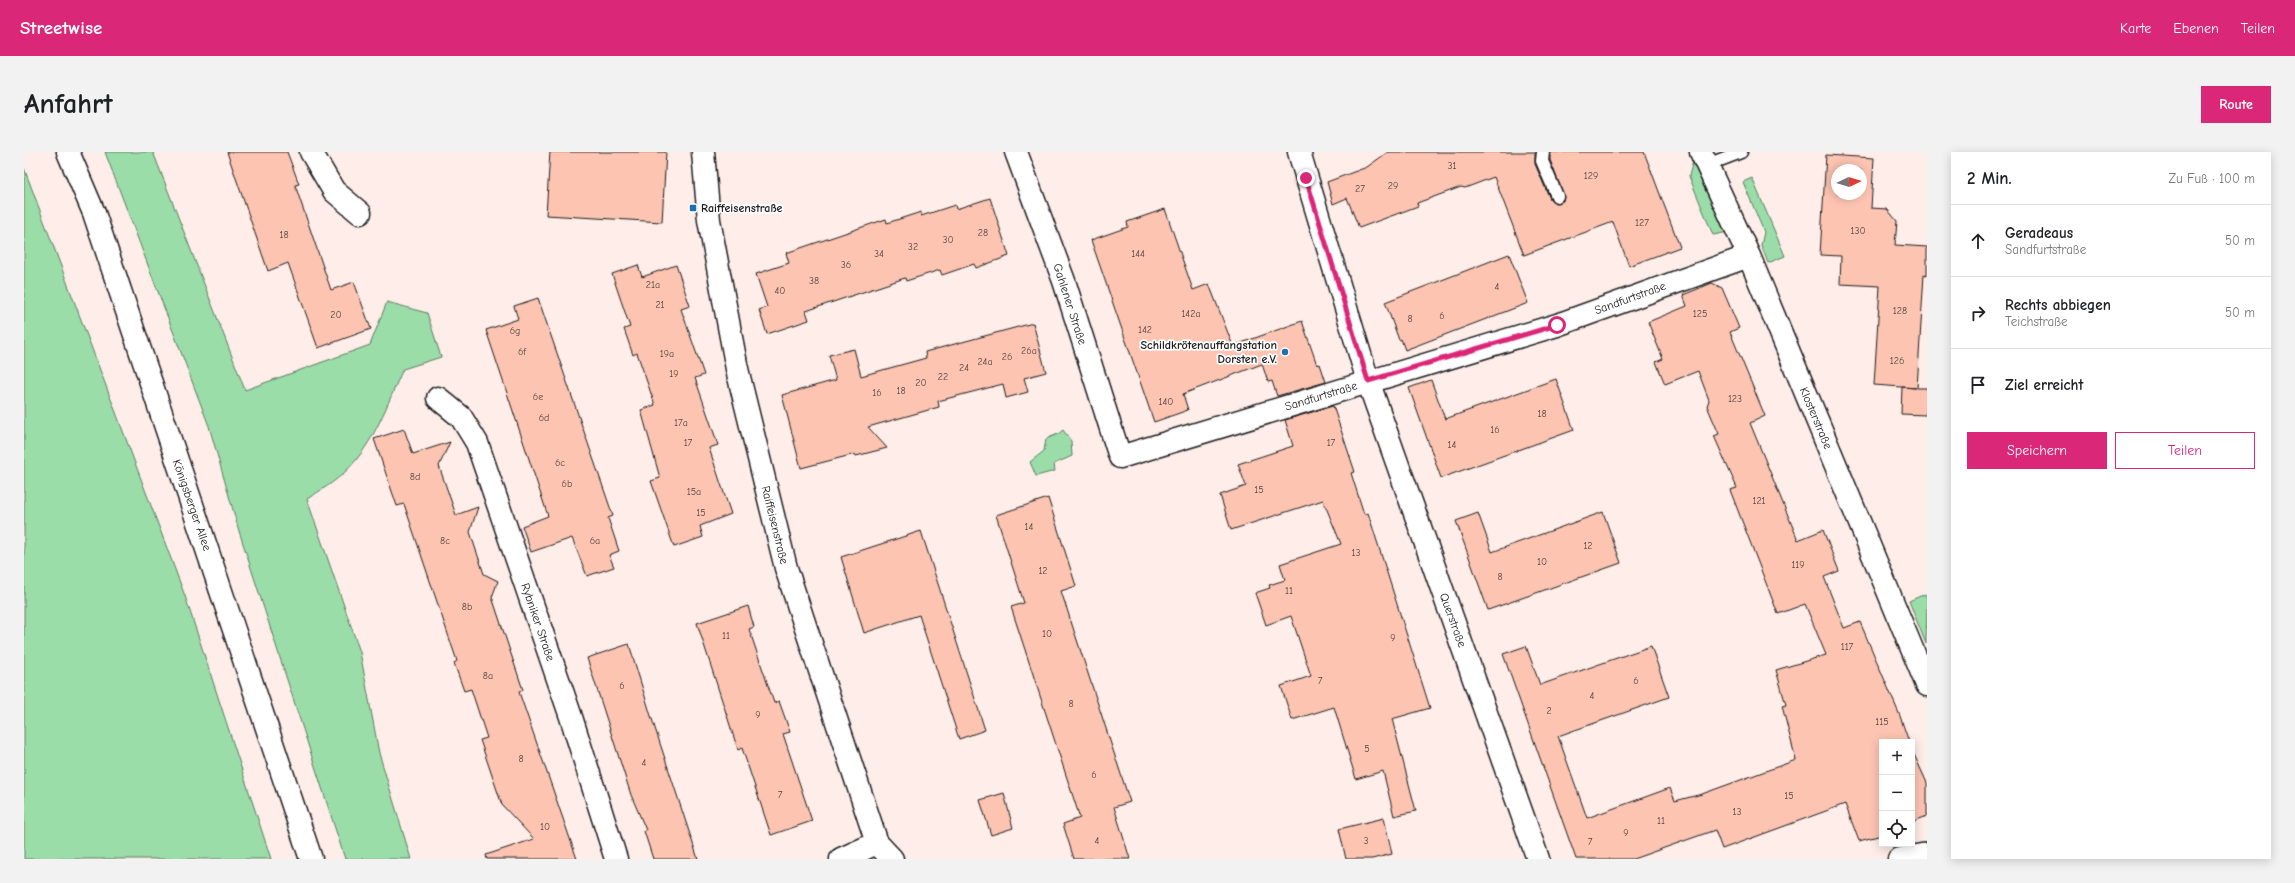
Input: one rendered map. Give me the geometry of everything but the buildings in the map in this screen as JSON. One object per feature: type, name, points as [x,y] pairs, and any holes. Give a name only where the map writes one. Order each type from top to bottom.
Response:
[{"type":"street","name":"Königsberger Allee","points":[[68,152],[94,214],[310,859]]},
{"type":"street","points":[[311,152],[334,191],[360,213]]},
{"type":"street","name":"Raiffeisenstraße","points":[[703,152],[710,220],[737,370],[786,568],[877,843],[892,859]]},
{"type":"street","name":"Gahlener Straße","points":[[1016,152],[1064,281],[1120,457]]},
{"type":"street","name":"Querstraße","points":[[1300,152],[1368,381],[1538,859]]},
{"type":"street","name":"Klosterstraße","points":[[1704,158],[1749,256],[1927,685]]},
{"type":"street","name":"Sandfurtstraße","points":[[1120,457],[1557,325],[1749,256]]},
{"type":"street","name":"Rybniker Straße","points":[[438,398],[462,417],[477,443],[570,717],[616,859]]},
{"type":"street","points":[[841,859],[877,843]]},
{"type":"street","points":[[1899,859],[1927,854]]},
{"type":"lane","points":[[1543,152],[1542,161],[1557,196]]},
{"type":"lane","points":[[1704,158],[1741,152]]},
{"type":"green space","points":[[105,152],[153,152],[245,390],[370,345],[387,302],[427,313],[441,357],[403,369],[380,422],[357,459],[347,470],[328,486],[307,499],[360,652],[379,753],[411,859],[345,859],[239,531],[209,426]]},
{"type":"green space","points":[[1694,157],[1734,231],[1713,235],[1689,176]]},
{"type":"green space","points":[[24,168],[185,596],[271,859],[24,859]]},
{"type":"green space","points":[[1752,178],[1785,256],[1768,263],[1761,245],[1764,232],[1743,182]]},
{"type":"green space","points":[[1063,430],[1071,441],[1072,456],[1054,464],[1055,471],[1036,476],[1030,462],[1044,451],[1046,439]]},
{"type":"green space","points":[[1925,594],[1927,598],[1926,644],[1909,601]]},
{"type":"place","name":"Raiffeisenstraße","points":[[693,208]]},
{"type":"place","name":"Schildkrötenauffangstation Dorsten e.V.","points":[[1285,352]]},
{"type":"route","points":[[1306,178],[1368,381],[1557,325]]}]
